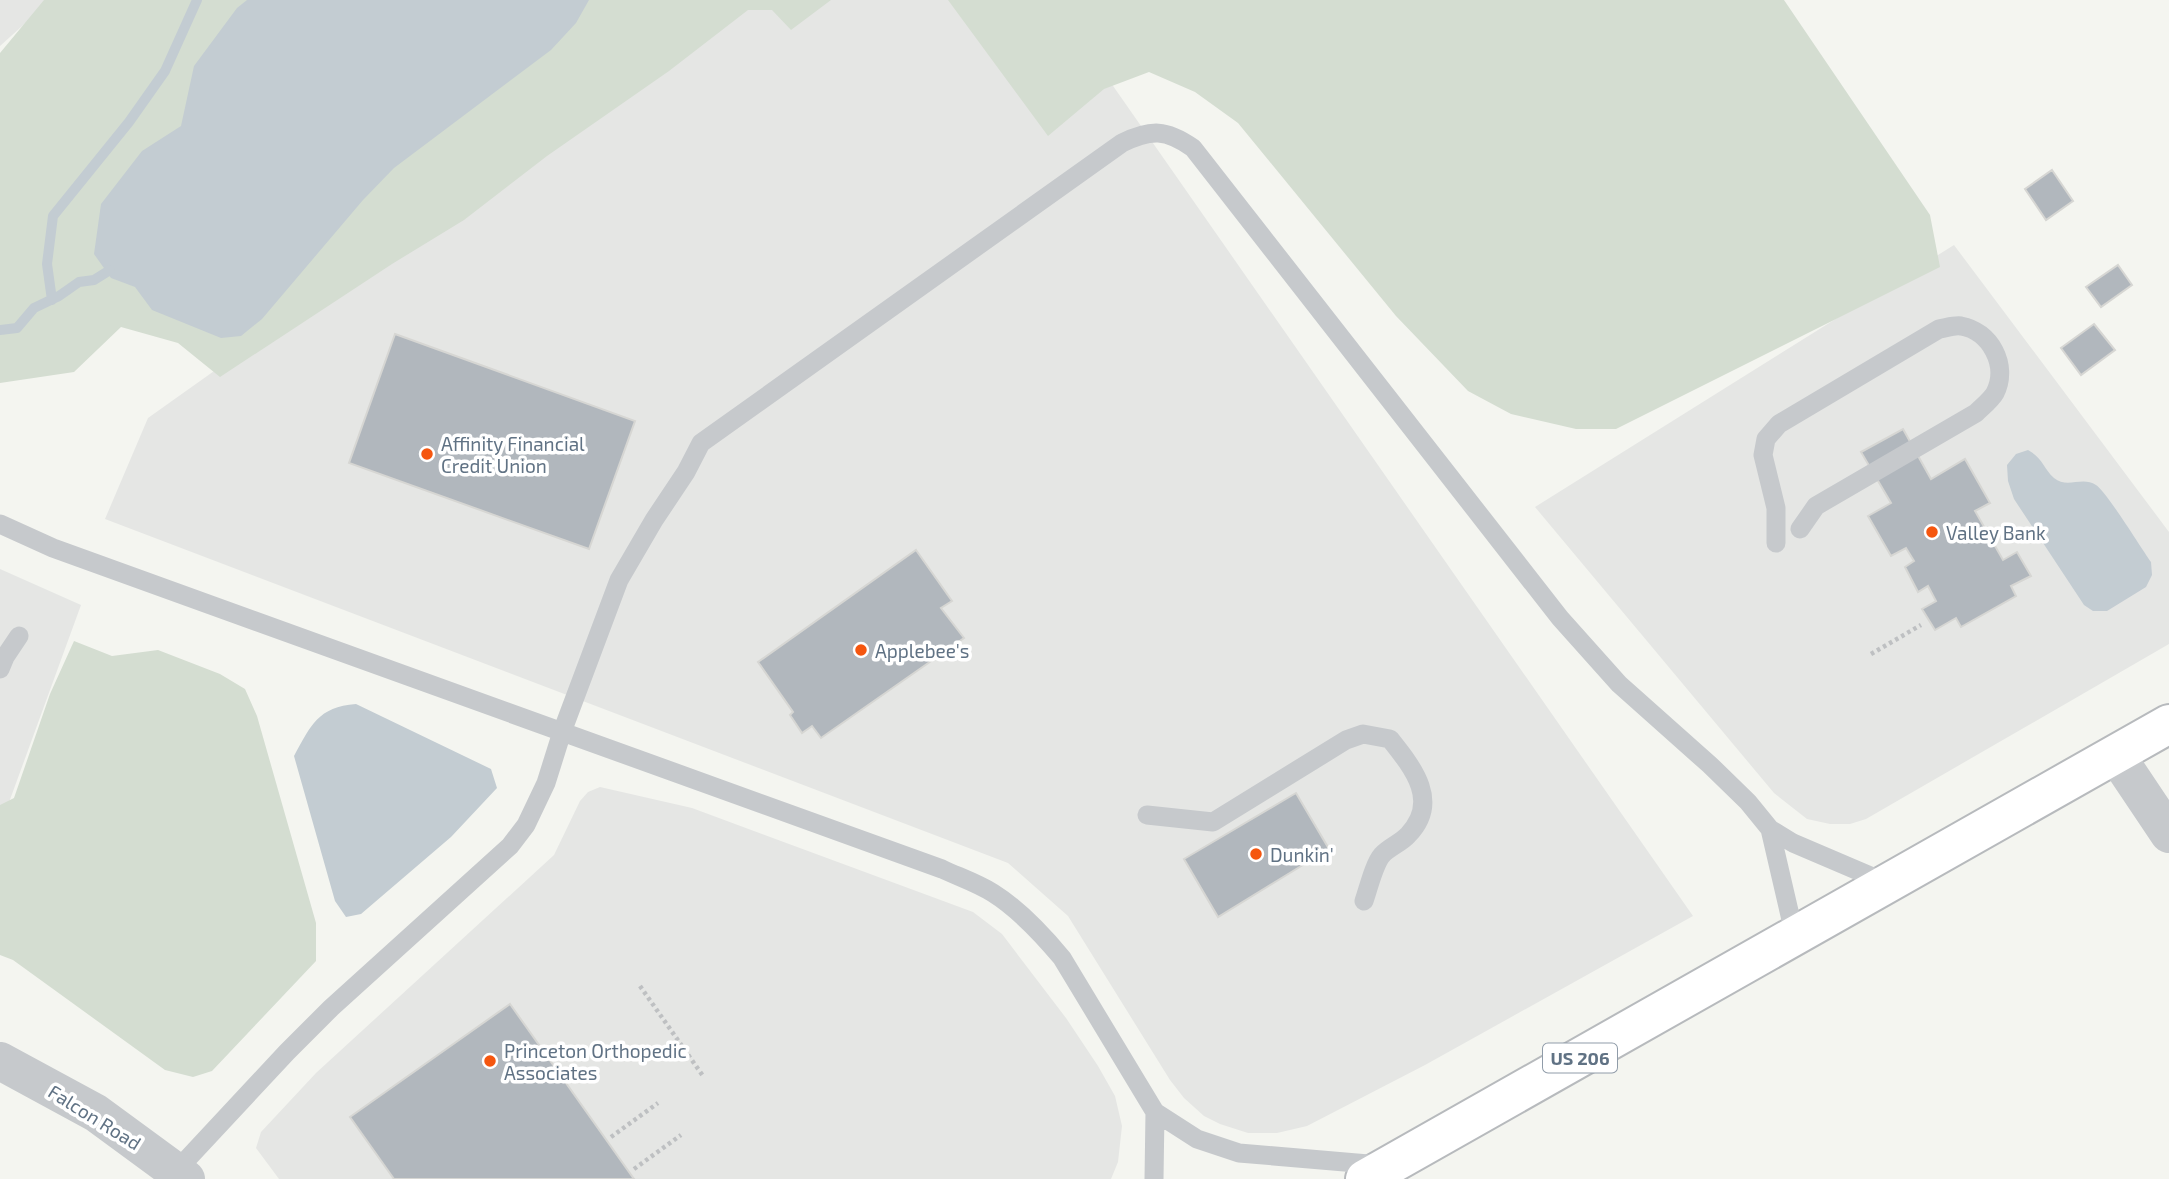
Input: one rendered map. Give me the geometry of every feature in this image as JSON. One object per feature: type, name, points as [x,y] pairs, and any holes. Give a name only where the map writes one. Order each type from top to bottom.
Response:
[{"type":"highway","name":"US 206","points":[[1377,1172],[2169,724]]},
{"type":"street","points":[[2116,755],[2169,834]]},
{"type":"street","name":"Falcon Road","points":[[0,1061],[96,1113],[182,1175]]},
{"type":"lane","points":[[182,1175],[286,1052],[510,846],[526,825],[546,783],[620,580],[701,443],[1122,143],[1139,135],[1156,132],[1175,136],[1193,148],[1560,618],[1619,684],[1748,802],[1770,829],[1793,843],[1889,884]]},
{"type":"lane","points":[[1776,543],[1776,508],[1763,455],[1766,439],[1779,424],[1939,329],[1959,325],[1981,333],[1997,353],[2000,374],[1995,394],[1976,413],[1816,506],[1800,529]]},
{"type":"lane","points":[[0,524],[53,548],[942,869],[991,892],[1018,912],[1062,958],[1154,1112],[1197,1139],[1239,1153],[1377,1172]]},
{"type":"lane","points":[[0,645],[9,638]]},
{"type":"lane","points":[[0,669],[9,638]]},
{"type":"lane","points":[[1147,815],[1213,822],[1346,740],[1363,734],[1390,739],[1419,781],[1424,800],[1422,817],[1406,838],[1381,856],[1364,901]]},
{"type":"lane","points":[[1770,829],[1795,937]]},
{"type":"lane","points":[[1154,1112],[1154,1179]]},
{"type":"path","points":[[1871,654],[1921,625]]},
{"type":"path","points":[[640,986],[703,1076]]},
{"type":"path","points":[[611,1137],[657,1103]]},
{"type":"path","points":[[634,1169],[681,1135]]},
{"type":"shaded area","points":[[0,0],[51,0],[0,46]]},
{"type":"shaded area","points":[[44,0],[831,0],[791,30],[772,10],[748,10],[669,71],[547,156],[464,220],[220,377],[178,343],[121,327],[74,372],[0,383],[0,53]]},
{"type":"shaded area","points":[[247,0],[589,0],[576,23],[551,50],[394,168],[363,200],[262,319],[241,336],[221,338],[152,310],[135,287],[111,278],[94,254],[101,204],[142,151],[181,126],[194,66],[237,8]]},
{"type":"shaded area","points":[[737,0],[1053,0],[1693,916],[1425,1065],[1307,1126],[1277,1133],[1248,1133],[1204,1116],[1184,1098],[1170,1080],[1068,916],[1008,863],[105,519],[148,418]]},
{"type":"shaded area","points":[[948,0],[1784,0],[1930,215],[1940,267],[1616,429],[1576,429],[1511,414],[1468,391],[1396,316],[1238,123],[1195,92],[1149,72],[1104,89],[1048,136]]},
{"type":"shaded area","points":[[1954,245],[2169,532],[2169,644],[1866,819],[1850,824],[1830,824],[1807,819],[1774,793],[1535,507]]},
{"type":"shaded area","points":[[2028,450],[2037,456],[2050,474],[2059,481],[2091,483],[2101,489],[2151,562],[2152,575],[2146,587],[2107,611],[2093,611],[2084,605],[2014,499],[2008,481],[2007,465],[2016,454]]},
{"type":"shaded area","points":[[0,569],[81,605],[0,827]]},
{"type":"shaded area","points":[[74,641],[112,656],[158,650],[220,674],[245,689],[257,716],[316,923],[316,961],[212,1071],[193,1077],[165,1070],[13,960],[0,955],[0,805],[14,798],[50,694]]},
{"type":"shaded area","points":[[356,704],[491,769],[497,788],[451,837],[361,914],[346,917],[335,901],[294,756],[311,727],[324,714]]},
{"type":"shaded area","points":[[600,787],[692,808],[973,912],[1002,934],[1066,1018],[1115,1096],[1122,1126],[1118,1162],[1111,1179],[279,1179],[256,1148],[261,1132],[316,1073],[554,855],[580,801],[588,792]]},
{"type":"building","points":[[2052,170],[2073,201],[2046,220],[2025,189]]},
{"type":"building","points":[[2118,265],[2132,285],[2101,307],[2086,287]]},
{"type":"building","points":[[2094,324],[2115,350],[2081,375],[2061,348]]},
{"type":"building","points":[[395,334],[635,421],[589,549],[349,463]]},
{"type":"building","name":"Valley Bank","points":[[1903,429],[1931,479],[1965,459],[1990,503],[1975,511],[2003,560],[2017,552],[2031,576],[2011,586],[2016,596],[1961,627],[1956,618],[1935,630],[1922,609],[1936,601],[1928,586],[1918,592],[1905,567],[1914,561],[1906,548],[1891,556],[1868,516],[1891,503],[1861,452]]},
{"type":"building","name":"Applebee's","points":[[916,550],[952,601],[941,608],[964,638],[821,738],[812,726],[802,733],[790,715],[793,712],[758,662]]},
{"type":"building","name":"Dunkin'","points":[[1296,793],[1329,849],[1218,917],[1184,859]]},
{"type":"building","name":"Princeton Orthopedic Associates","points":[[510,1004],[634,1179],[394,1179],[350,1117]]},
{"type":"waterway","points":[[52,300],[47,264],[53,216],[129,122],[165,71],[197,0]]},
{"type":"waterway","points":[[0,330],[17,328],[34,308],[59,296],[79,282],[94,280],[110,270]]},
{"type":"place","name":"Affinity Financial Credit Union","points":[[427,454]]},
{"type":"place","name":"Valley Bank","points":[[1932,532]]},
{"type":"place","name":"Applebee's","points":[[861,650]]},
{"type":"place","name":"Dunkin'","points":[[1256,854]]},
{"type":"place","name":"Princeton Orthopedic Associates","points":[[490,1061]]}]
